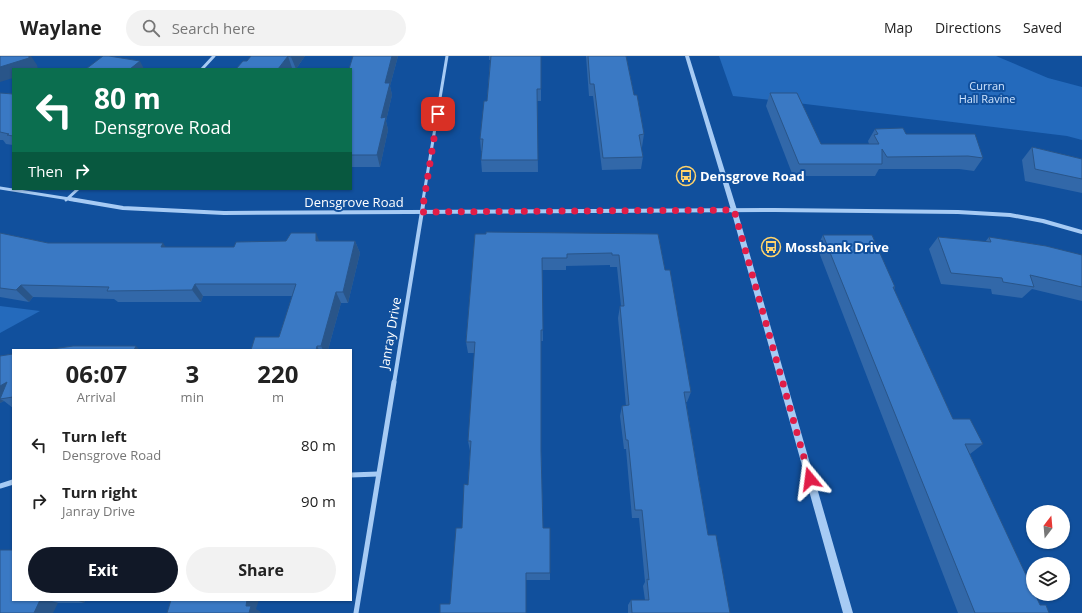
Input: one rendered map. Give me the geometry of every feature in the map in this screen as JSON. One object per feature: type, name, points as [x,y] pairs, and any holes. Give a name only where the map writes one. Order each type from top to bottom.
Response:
[{"type":"street","points":[[203,68],[214,56]]},
{"type":"street","name":"Janray Drive","points":[[356,613],[447,56]]},
{"type":"street","points":[[687,56],[734,210],[848,613]]},
{"type":"street","name":"Densgrove Road","points":[[0,188],[66,200],[123,208],[159,211],[224,213],[734,210]]},
{"type":"street","points":[[66,200],[77,190]]},
{"type":"street","points":[[734,210],[958,212],[1010,215],[1043,221],[1082,232]]},
{"type":"street","points":[[352,475],[378,474]]},
{"type":"street","points":[[0,486],[12,482]]},
{"type":"green space","name":"Curran Hall Ravine","points":[[719,56],[996,56],[1048,78],[1082,87],[1082,140],[1067,136],[733,96]]},
{"type":"green space","points":[[0,306],[40,311],[0,333]]},
{"type":"building","points":[[0,56],[29,56],[29,58],[0,67]]},
{"type":"building","points":[[103,56],[140,61],[131,68],[87,68]]},
{"type":"building","points":[[251,56],[288,56],[279,68],[237,68],[243,61],[247,61]]},
{"type":"building","points":[[353,56],[392,56],[385,83],[390,83],[381,118],[386,117],[377,155],[352,155],[352,68],[349,68]]},
{"type":"building","points":[[491,56],[541,56],[541,89],[537,89],[538,160],[481,160],[483,139],[480,139],[484,101],[487,101]]},
{"type":"building","points":[[588,56],[626,56],[634,95],[637,95],[644,134],[639,135],[643,157],[603,158],[594,84],[590,84]]},
{"type":"building","points":[[0,93],[12,94],[12,136],[0,132]]},
{"type":"building","points":[[770,93],[797,93],[821,144],[879,144],[874,135],[878,134],[875,129],[903,128],[906,134],[975,134],[983,158],[968,156],[887,157],[882,149],[882,164],[799,164]]},
{"type":"building","points":[[1032,147],[1082,159],[1082,179],[1035,169]]},
{"type":"building","points":[[486,232],[658,234],[665,270],[670,270],[691,392],[684,392],[708,535],[716,535],[730,613],[632,613],[631,600],[649,600],[647,579],[649,580],[642,510],[635,510],[628,440],[626,440],[622,406],[629,405],[620,306],[624,306],[619,255],[612,255],[612,253],[567,254],[567,258],[542,258],[543,330],[541,330],[541,451],[543,528],[550,528],[550,573],[526,573],[526,613],[440,613],[440,604],[450,604],[456,528],[462,528],[464,484],[468,485],[471,441],[468,441],[475,342],[466,342],[475,234],[486,234]]},
{"type":"building","points":[[0,233],[48,243],[163,243],[161,247],[234,247],[236,242],[286,241],[291,233],[316,233],[316,241],[355,241],[343,292],[336,292],[321,346],[317,346],[316,349],[251,349],[255,337],[279,337],[296,284],[195,284],[192,290],[107,291],[109,287],[21,285],[16,290],[0,288]]},
{"type":"building","points":[[823,235],[872,235],[895,287],[893,287],[953,419],[970,419],[983,444],[965,444],[1026,575],[1026,601],[1038,601],[1040,605],[1046,605],[1049,613],[975,613]]},
{"type":"building","points":[[938,237],[991,242],[989,237],[1046,246],[1082,255],[1082,287],[1030,275],[1034,287],[1003,282],[1002,278],[951,273]]},
{"type":"building","points":[[73,346],[136,346],[134,349],[52,349]]},
{"type":"building","points":[[12,354],[12,397],[0,399],[7,382],[0,386],[0,356]]},
{"type":"building","points":[[0,550],[12,550],[12,601],[40,601],[34,613],[0,613]]},
{"type":"building","points":[[171,601],[247,601],[246,606],[251,606],[249,613],[167,613]]},
{"type":"place","name":"Densgrove Road","points":[[686,176]]},
{"type":"place","name":"Mossbank Drive","points":[[771,247]]},
{"type":"route","points":[[438,114],[422,212],[734,210],[810,479]]}]
